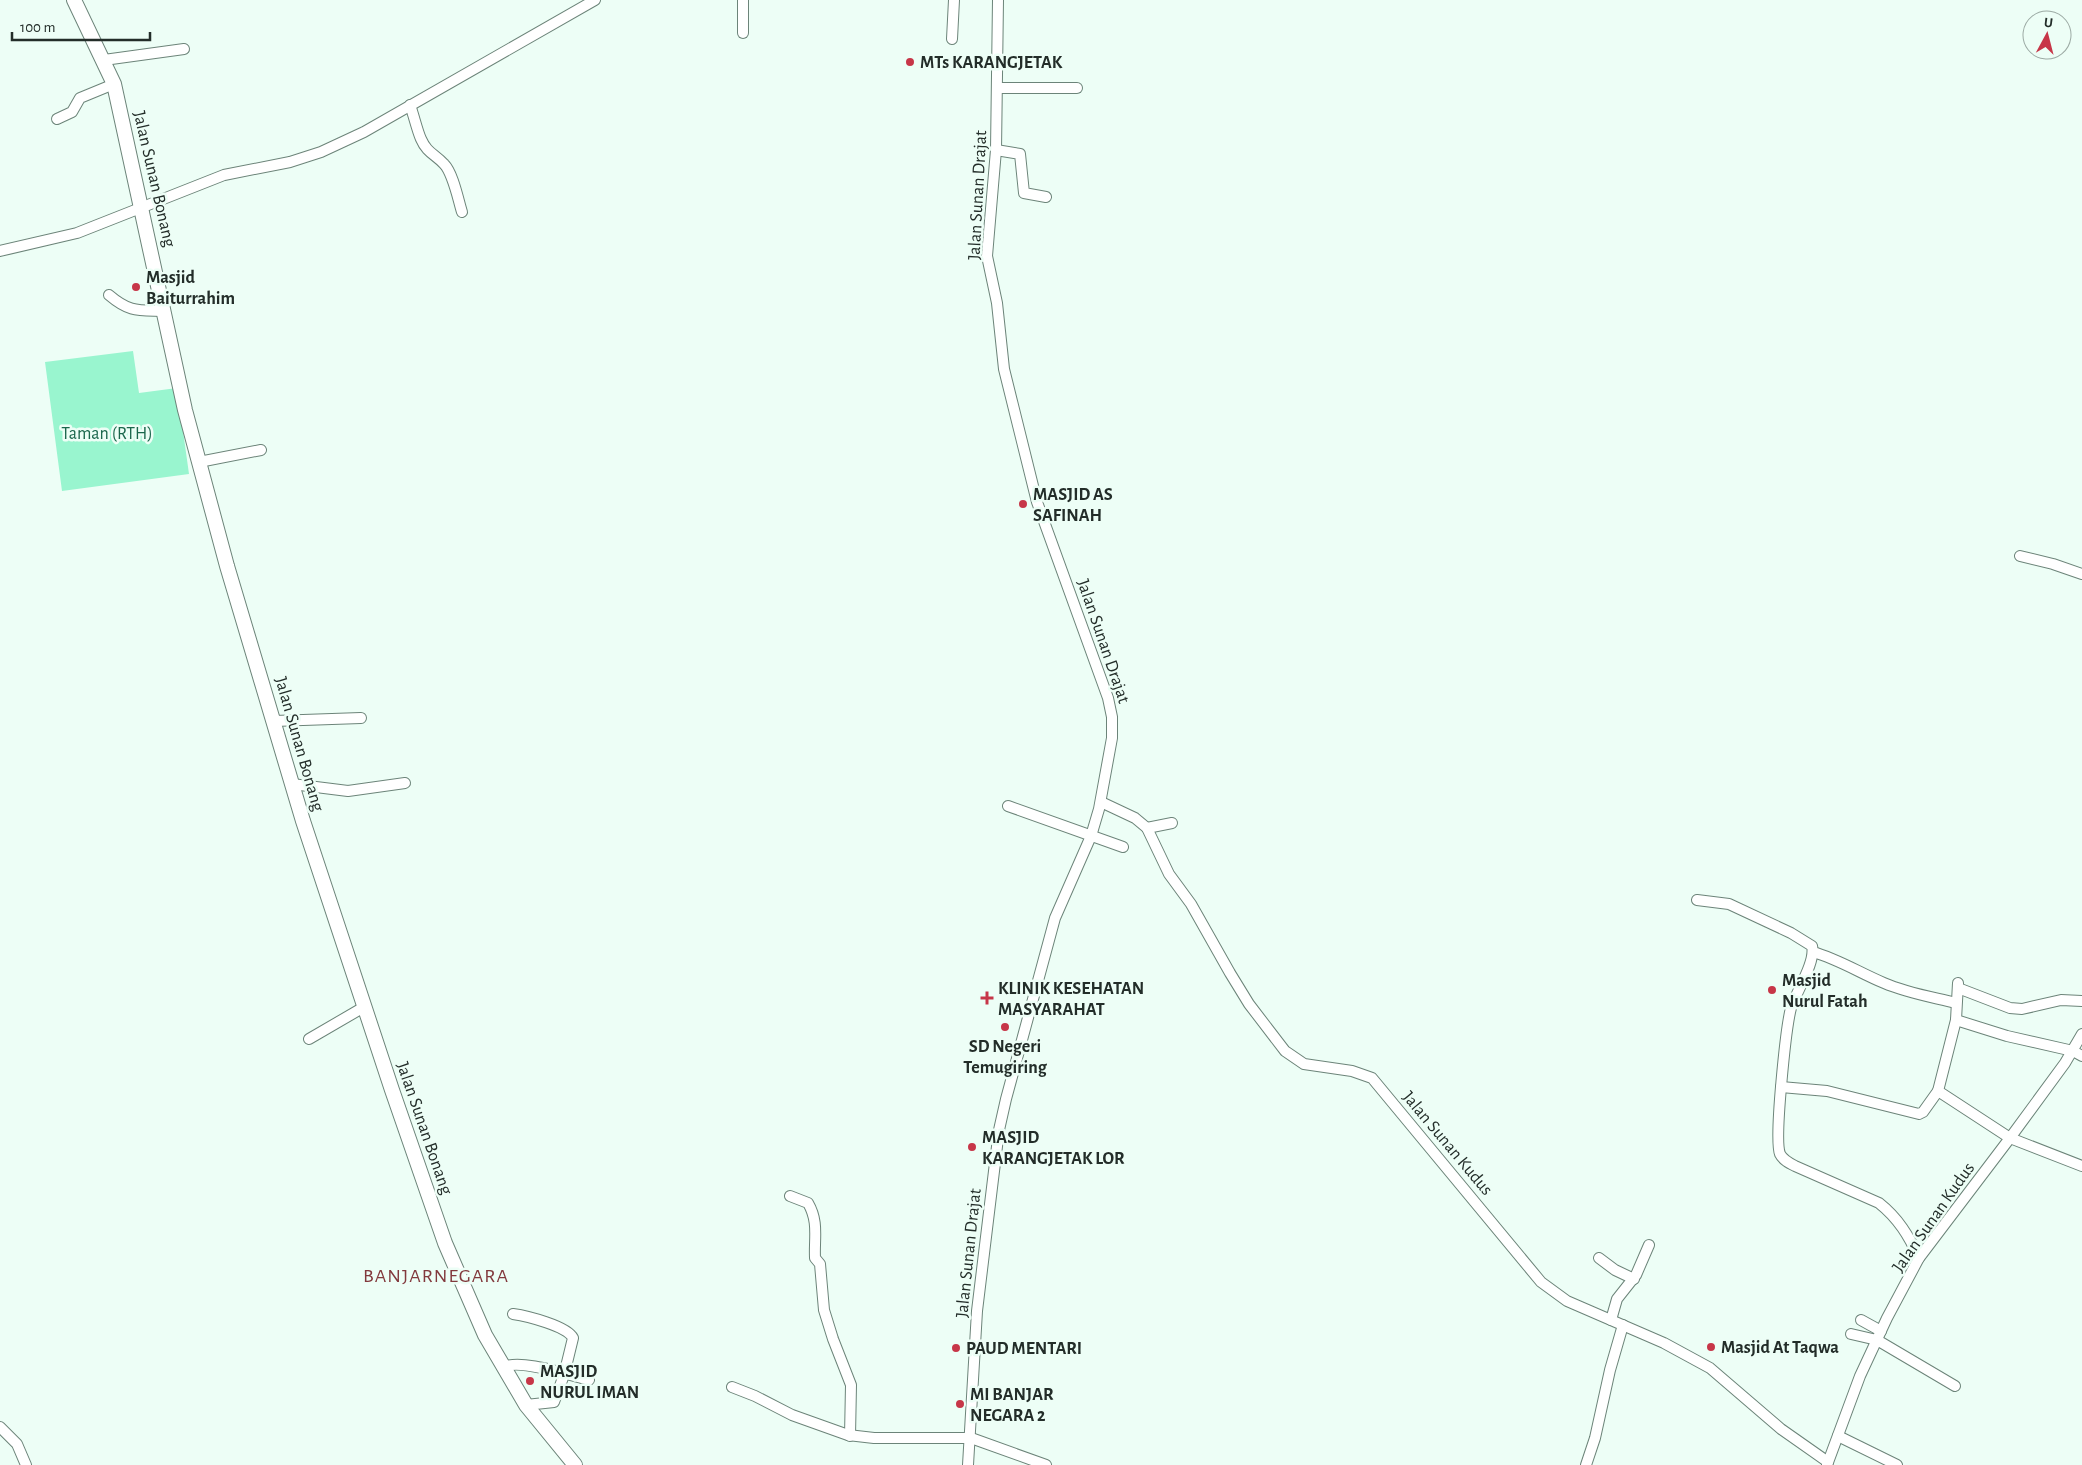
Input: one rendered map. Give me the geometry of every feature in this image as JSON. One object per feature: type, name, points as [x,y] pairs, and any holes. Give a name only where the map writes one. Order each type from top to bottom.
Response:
[{"type":"street","name":"Jalan Sunan Bonang","points":[[74,0],[114,84],[165,311],[185,410],[227,566],[292,784],[364,1007],[445,1243],[485,1334],[526,1405],[575,1465]]},
{"type":"street","points":[[0,251],[77,233],[224,174],[290,162],[321,152],[364,132],[595,0]]},
{"type":"street","points":[[743,0],[743,33]]},
{"type":"street","points":[[952,40],[954,0]]},
{"type":"street","name":"Jalan Sunan Drajat","points":[[968,1465],[978,1311],[990,1191],[999,1130],[1055,918],[1091,836],[1101,802],[1110,753],[1112,728],[1110,708],[1091,649],[1038,502],[1004,369],[997,303],[987,256],[996,150],[998,0]]},
{"type":"street","points":[[104,60],[184,49]]},
{"type":"street","points":[[58,119],[72,112],[80,98],[114,84]]},
{"type":"street","points":[[997,88],[1077,88]]},
{"type":"street","points":[[410,106],[424,146],[429,153],[444,164],[448,171],[462,212]]},
{"type":"street","points":[[996,150],[1020,154],[1024,193],[1046,196]]},
{"type":"street","points":[[109,295],[122,306],[134,310],[165,311]]},
{"type":"street","points":[[199,462],[261,450]]},
{"type":"street","points":[[2020,556],[2082,574]]},
{"type":"street","points":[[274,721],[361,718]]},
{"type":"street","points":[[292,784],[348,791],[405,783]]},
{"type":"street","points":[[1101,802],[1134,818],[1147,828],[1172,823]]},
{"type":"street","points":[[1008,806],[1124,847]]},
{"type":"street","name":"Jalan Sunan Kudus","points":[[1147,828],[1169,874],[1191,904],[1230,973],[1250,1004],[1285,1051],[1304,1064],[1352,1071],[1372,1078],[1541,1282],[1567,1301],[1664,1343],[1710,1368],[1781,1429],[1828,1463],[1860,1376],[1919,1258],[2010,1138],[2078,1053],[2082,1034]]},
{"type":"street","points":[[1697,900],[1723,902],[1747,911],[1804,939],[1812,946],[1812,952],[1790,1015],[1778,1137],[1779,1152],[1784,1159],[1879,1203],[1887,1209],[1907,1232],[1919,1258]]},
{"type":"street","points":[[1812,952],[1830,957],[1883,983],[1911,993],[1956,1002]]},
{"type":"street","points":[[1782,1088],[1827,1091],[1919,1114],[1923,1112],[1938,1091],[1956,1020],[1958,985],[2010,1008],[2022,1009],[2061,1000],[2082,1001]]},
{"type":"street","points":[[308,1039],[364,1007]]},
{"type":"street","points":[[1956,1020],[2007,1036],[2078,1053]]},
{"type":"street","points":[[1938,1091],[2010,1138],[2082,1166]]},
{"type":"street","points":[[790,1196],[808,1202],[813,1217],[816,1234],[815,1258],[820,1264],[824,1310],[836,1348],[851,1385],[850,1436]]},
{"type":"street","points":[[1611,1320],[1617,1299],[1634,1279],[1649,1245]]},
{"type":"street","points":[[1599,1258],[1615,1270],[1634,1279]]},
{"type":"street","points":[[513,1314],[528,1317],[571,1334],[573,1338],[564,1374],[553,1403],[526,1405]]},
{"type":"street","points":[[1861,1320],[1879,1336],[1955,1386]]},
{"type":"street","points":[[1586,1465],[1595,1438],[1610,1370],[1623,1325]]},
{"type":"street","points":[[1851,1334],[1879,1336]]},
{"type":"street","points":[[504,1368],[511,1364],[524,1364],[589,1380]]},
{"type":"street","points":[[732,1388],[755,1396],[792,1415],[850,1436],[874,1438],[971,1438],[1046,1465]]},
{"type":"street","points":[[0,1427],[17,1444],[26,1465]]},
{"type":"street","points":[[1838,1436],[1897,1465]]},
{"type":"green space","name":"Taman (RTH)","points":[[133,351],[139,393],[177,388],[189,474],[62,491],[45,362]]},
{"type":"place","name":"MTs KARANGJETAK","points":[[910,62]]},
{"type":"place","name":"Masjid Baiturrahim","points":[[136,287]]},
{"type":"place","name":"MASJID AS SAFINAH","points":[[1023,504]]},
{"type":"place","name":"Masjid Nurul Fatah","points":[[1772,990]]},
{"type":"place","name":"KLINIK KESEHATAN MASYARAHAT","points":[[987,998]]},
{"type":"place","name":"SD Negeri Temugiring","points":[[1005,1027]]},
{"type":"place","name":"MASJID KARANGJETAK LOR","points":[[972,1147]]},
{"type":"place","name":"Masjid At Taqwa","points":[[1711,1347]]},
{"type":"place","name":"PAUD MENTARI","points":[[956,1348]]},
{"type":"place","name":"MASJID NURUL IMAN","points":[[530,1381]]},
{"type":"place","name":"MI BANJAR NEGARA 2","points":[[960,1404]]},
{"type":"district","name":"BANJARNEGARA","points":[[436,1275]]}]
